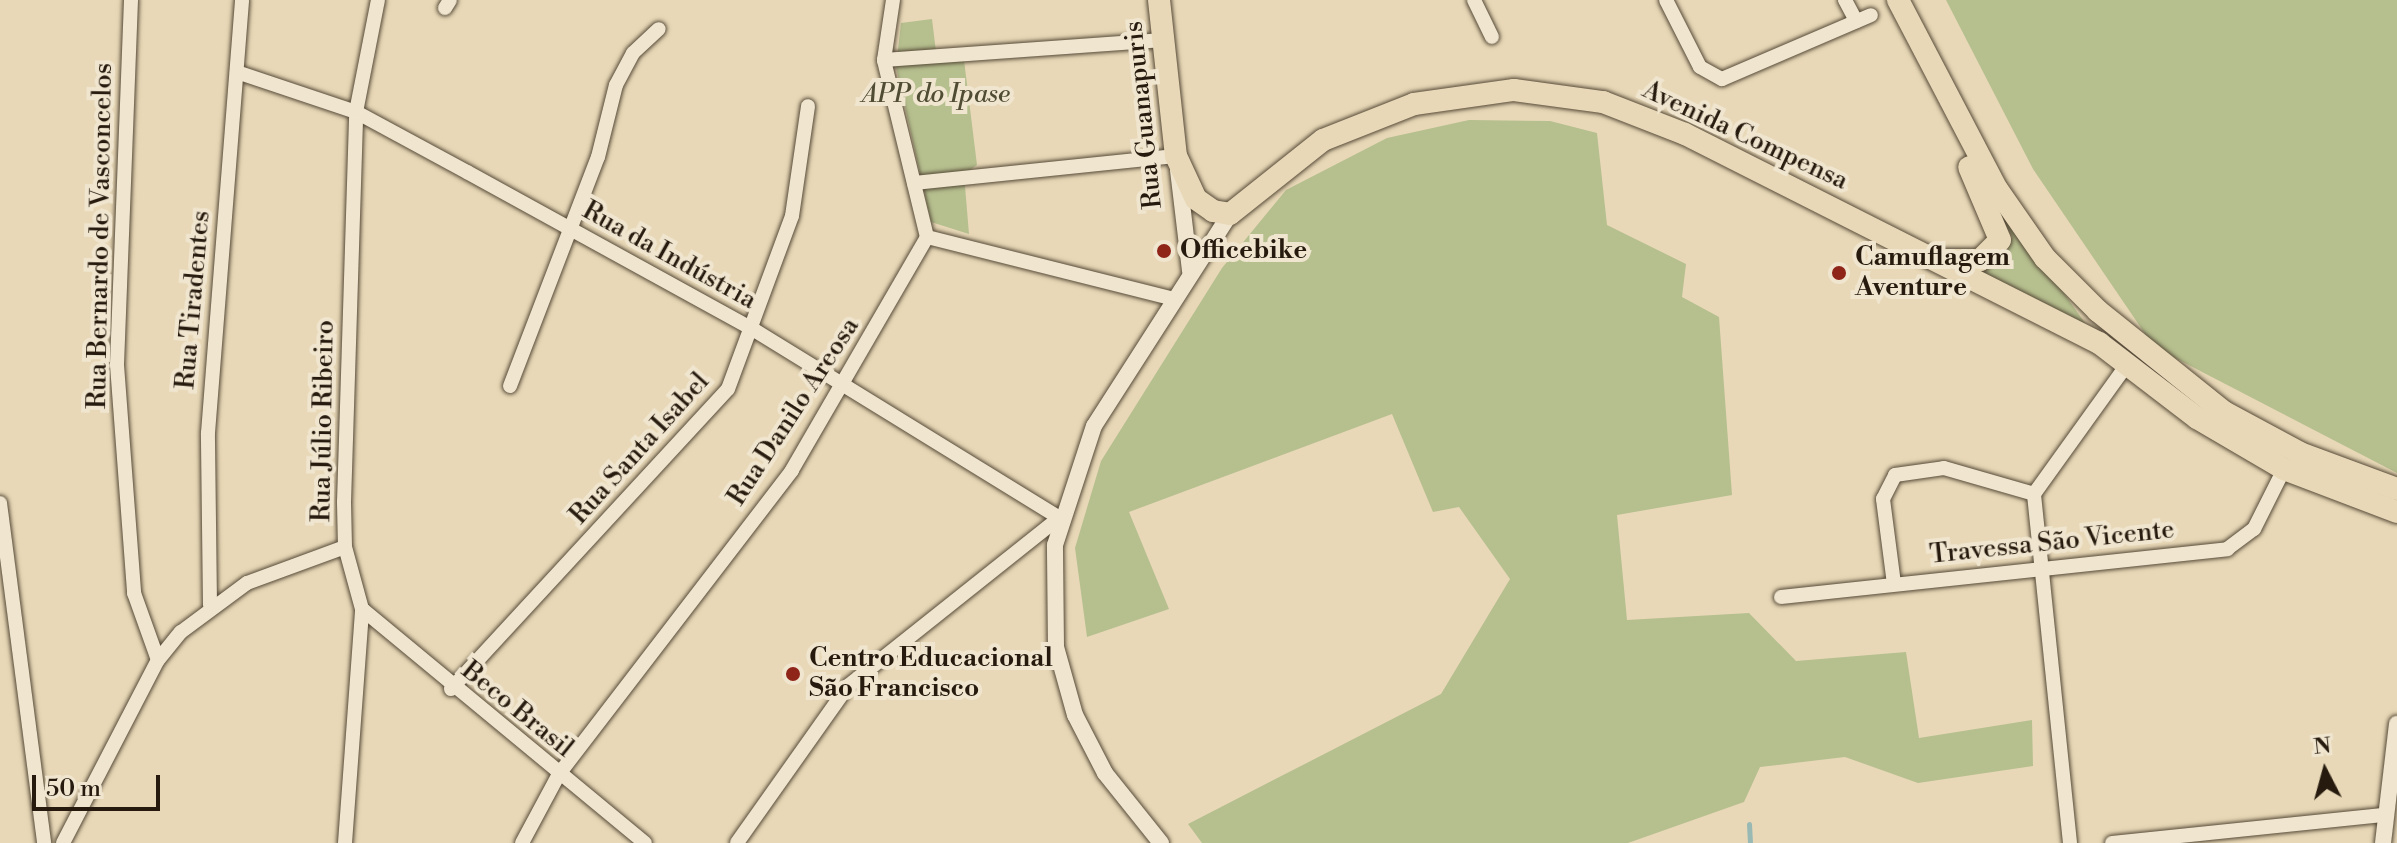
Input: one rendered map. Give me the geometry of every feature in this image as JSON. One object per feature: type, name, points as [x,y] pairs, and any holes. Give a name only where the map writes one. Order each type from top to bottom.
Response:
[{"type":"main road","name":"Rua Guanapuris","points":[[1159,0],[1176,156]]},
{"type":"main road","points":[[1898,0],[1997,189],[2045,258],[2098,311],[2224,412],[2300,453],[2397,489]]},
{"type":"main road","points":[[1880,7],[2000,240],[1980,260],[1931,257]]},
{"type":"main road","name":"Avenida Compensa","points":[[1230,214],[1289,163],[1365,120],[1465,93],[1558,92],[1685,134],[1931,257],[2099,343],[2126,366],[2284,469],[2397,512]]},
{"type":"main road","points":[[1176,156],[1196,199],[1230,214]]},
{"type":"street","name":"Rua Bernardo de Vasconcelos","points":[[131,0],[117,365],[134,593],[158,660]]},
{"type":"street","name":"Rua Tiradentes","points":[[210,605],[208,433],[242,0]]},
{"type":"street","name":"Rua Júlio Ribeiro","points":[[345,843],[362,609],[345,547],[356,112],[378,0]]},
{"type":"street","points":[[893,0],[884,60],[927,237],[1173,299]]},
{"type":"street","points":[[1474,0],[1492,37]]},
{"type":"street","points":[[1666,0],[1709,76],[1737,75],[1880,7]]},
{"type":"street","points":[[1845,0],[1856,21]]},
{"type":"street","points":[[510,386],[572,230],[616,85],[633,53],[659,29]]},
{"type":"street","points":[[884,60],[1163,40]]},
{"type":"street","name":"Rua da Indústria","points":[[237,72],[356,112],[754,330],[1059,518]]},
{"type":"street","name":"Rua Santa Isabel","points":[[451,689],[711,412],[754,330],[792,216],[808,106]]},
{"type":"street","points":[[914,183],[1176,156]]},
{"type":"street","name":"Rua Guanapuris","points":[[1176,156],[1190,271]]},
{"type":"street","name":"Avenida Compensa","points":[[1161,843],[1094,755],[1063,678],[1053,611],[1059,518],[1094,426],[1190,271],[1230,214]]},
{"type":"street","name":"Rua Danilo Areosa","points":[[522,843],[559,774],[792,470],[844,387],[927,237]]},
{"type":"street","points":[[2070,843],[2039,571],[2034,494],[2126,366]]},
{"type":"street","points":[[1894,584],[1883,499],[1895,475],[1944,468],[2034,494]]},
{"type":"street","name":"Travessa São Vicente","points":[[1781,597],[2227,549],[2254,529],[2284,469]]},
{"type":"street","points":[[0,503],[44,843]]},
{"type":"street","points":[[740,841],[848,686],[1059,518]]},
{"type":"street","points":[[63,843],[158,660],[210,605],[292,562],[345,547]]},
{"type":"street","name":"Beco Brasil","points":[[362,609],[451,689],[645,843]]},
{"type":"street","points":[[2383,843],[2381,815],[2397,724]]},
{"type":"street","points":[[2112,843],[2381,815]]},
{"type":"green space","points":[[1946,0],[2397,0],[2397,473],[2154,347],[2033,169]]},
{"type":"green space","name":"APP do Ipase","points":[[932,19],[937,60],[964,60],[977,165],[964,174],[969,234],[931,222],[896,67],[901,23]]},
{"type":"green space","points":[[1469,120],[1550,121],[1597,133],[1607,225],[1686,264],[1682,297],[1719,317],[1732,495],[1617,515],[1627,620],[1749,613],[1796,661],[1906,652],[1919,738],[2032,720],[2033,766],[1918,783],[1845,757],[1760,767],[1744,802],[1628,843],[1202,843],[1188,824],[1441,694],[1510,579],[1459,507],[1433,512],[1392,414],[1129,512],[1169,609],[1087,637],[1075,548],[1101,461],[1222,268],[1286,190],[1387,138]]},
{"type":"green space","points":[[1984,181],[2090,330],[1970,268],[1994,261],[2012,237]]},
{"type":"waterway","points":[[1749,824],[1750,843]]},
{"type":"place","name":"Officebike","points":[[1164,251]]},
{"type":"place","name":"Camuflagem Aventure","points":[[1839,273]]},
{"type":"place","name":"Centro Educacional São Francisco","points":[[793,674]]}]
